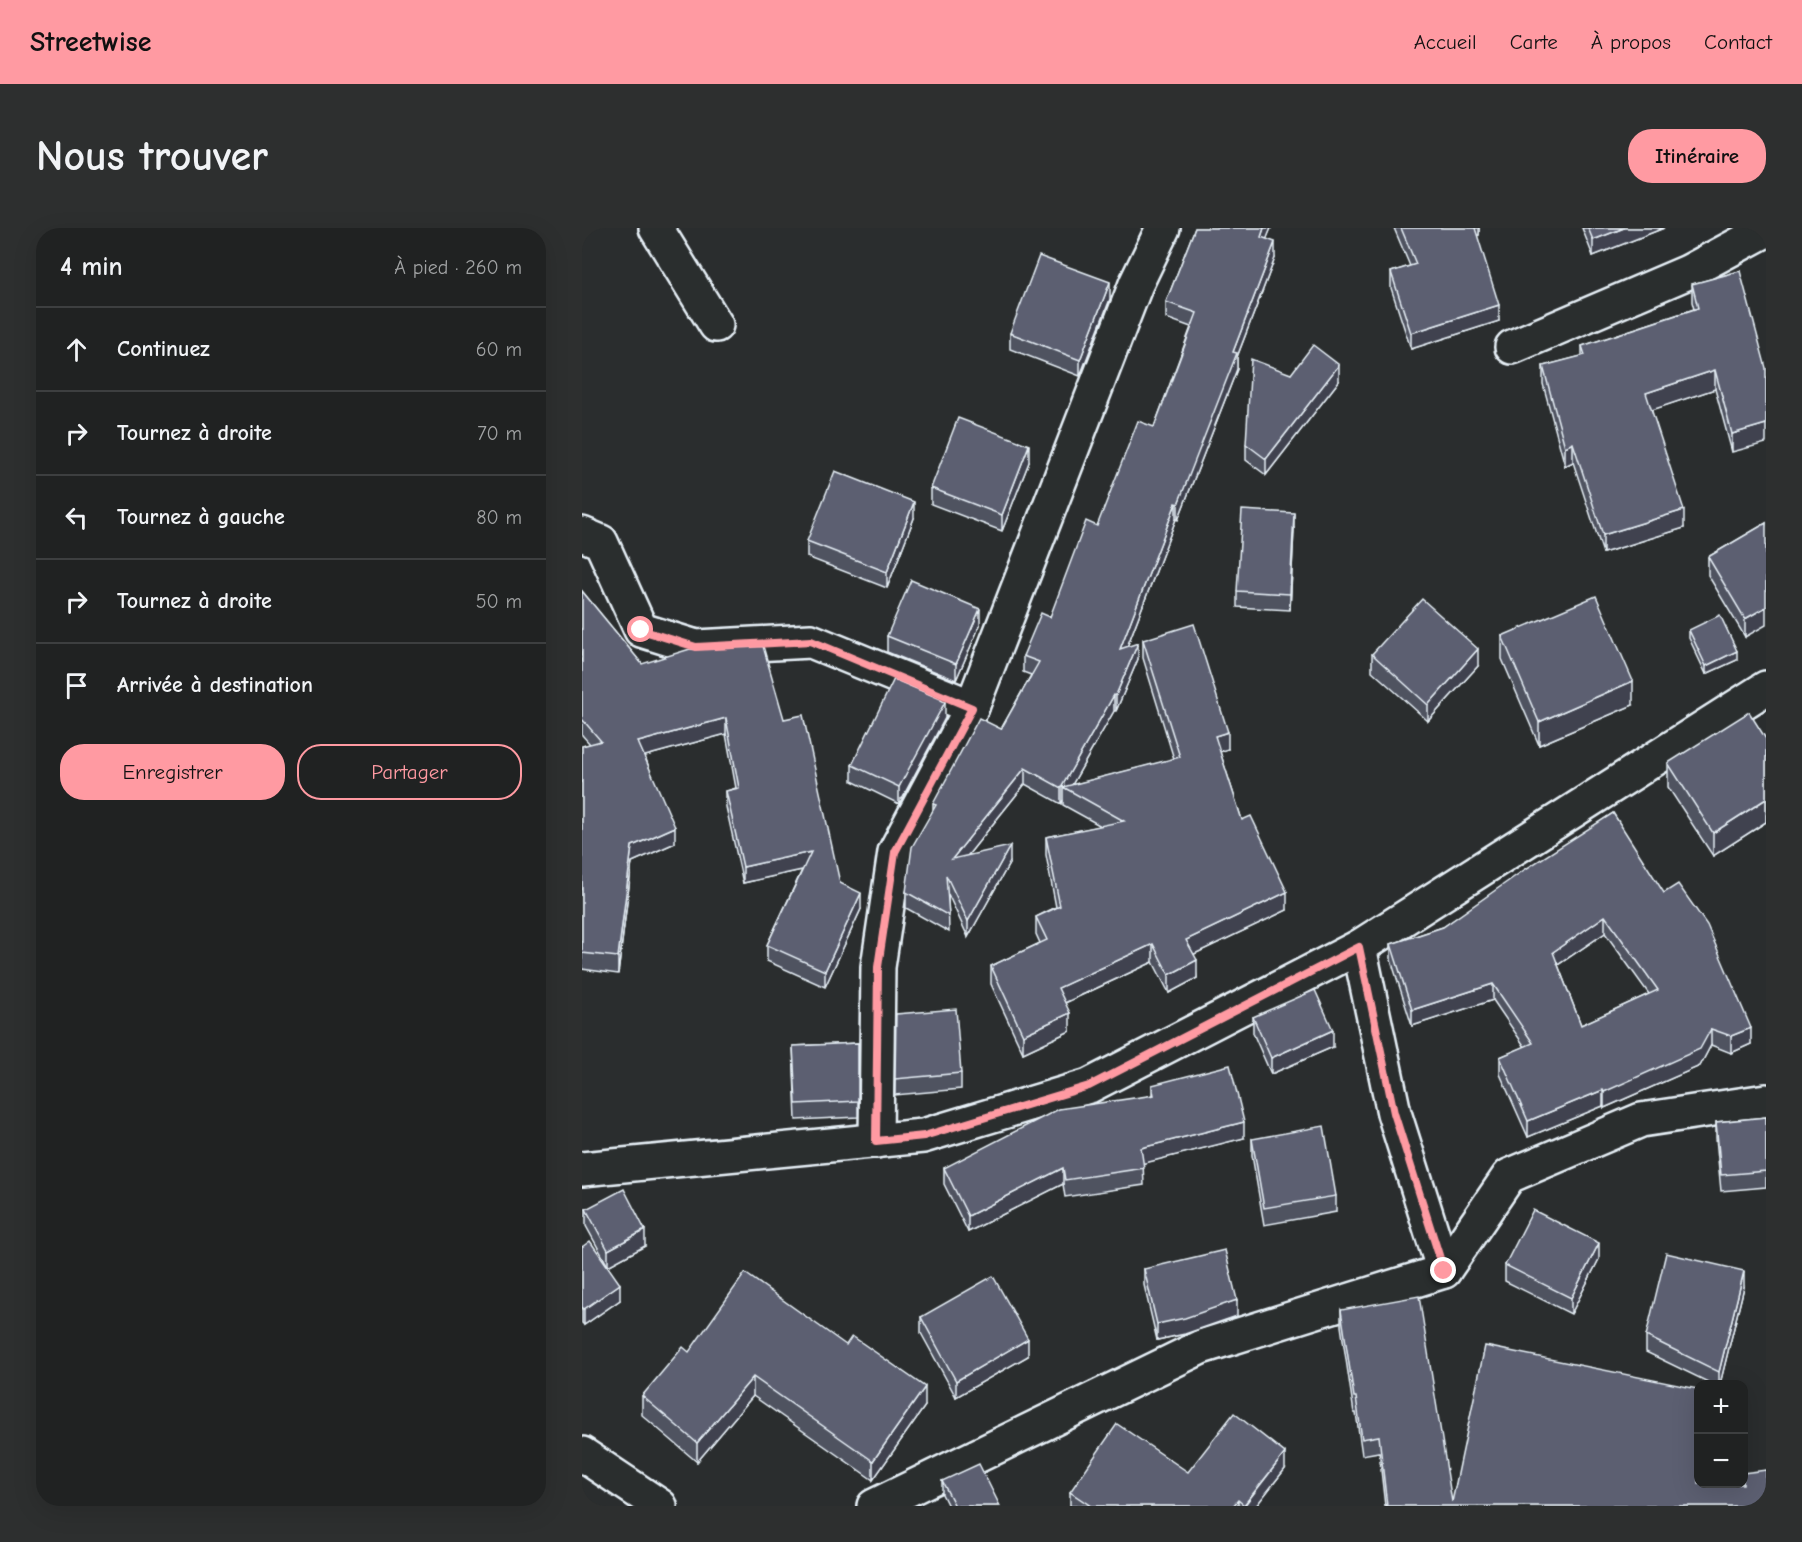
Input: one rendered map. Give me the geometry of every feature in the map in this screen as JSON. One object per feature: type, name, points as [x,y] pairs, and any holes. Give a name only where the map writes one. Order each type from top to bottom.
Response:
[{"type":"street","points":[[656,228],[716,325]]},
{"type":"street","points":[[876,1141],[878,967],[895,852],[972,708],[1136,284],[1163,228]]},
{"type":"street","points":[[1512,347],[1688,272],[1766,230]]},
{"type":"street","points":[[582,534],[601,542],[641,630],[696,647],[811,641],[972,708]]},
{"type":"street","points":[[582,1169],[924,1136],[1089,1086],[1359,947],[1766,688]]},
{"type":"street","points":[[1359,947],[1394,1113],[1444,1271]]},
{"type":"street","points":[[874,1506],[1201,1347],[1444,1271],[1509,1176],[1641,1120],[1766,1101]]},
{"type":"street","points":[[582,1454],[660,1506]]},
{"type":"building","points":[[1195,228],[1264,228],[1261,237],[1275,242],[1233,352],[1237,353],[1120,649],[1138,643],[1116,695],[1061,788],[1025,768],[952,859],[1010,846],[968,921],[946,875],[949,916],[906,892],[912,847],[936,805],[933,804],[979,718],[1001,729],[1039,662],[1023,656],[1041,613],[1050,617],[1086,521],[1097,526],[1138,421],[1154,427],[1197,313],[1166,302]]},
{"type":"building","points":[[1401,228],[1475,228],[1499,305],[1411,333],[1391,272],[1416,264]]},
{"type":"building","points":[[1588,228],[1624,228],[1593,240]]},
{"type":"building","points":[[1039,256],[1110,282],[1080,360],[1010,333]]},
{"type":"building","points":[[1740,271],[1766,368],[1766,424],[1732,434],[1715,370],[1646,393],[1684,510],[1603,535],[1573,443],[1565,447],[1543,366],[1585,355],[1582,346],[1698,308],[1692,284]]},
{"type":"building","points":[[1313,345],[1339,365],[1266,459],[1246,444],[1251,359],[1291,374]]},
{"type":"building","points":[[958,418],[1029,445],[1002,515],[931,488]]},
{"type":"building","points":[[835,471],[914,502],[887,572],[807,541]]},
{"type":"building","points":[[1242,510],[1294,513],[1290,594],[1237,591]]},
{"type":"building","points":[[1766,523],[1766,607],[1745,619],[1708,557]]},
{"type":"building","points":[[911,580],[980,609],[956,664],[887,636]]},
{"type":"building","points":[[582,591],[642,664],[690,649],[763,646],[784,719],[803,715],[840,883],[861,893],[825,971],[767,945],[811,852],[743,867],[726,791],[739,788],[726,718],[638,742],[675,827],[632,846],[618,957],[582,953],[582,746],[601,741],[582,719]]},
{"type":"building","points":[[1596,596],[1633,681],[1539,722],[1502,636]]},
{"type":"building","points":[[1422,599],[1478,649],[1428,705],[1372,654]]},
{"type":"building","points":[[1720,615],[1737,651],[1706,666],[1689,630]]},
{"type":"building","points":[[1194,624],[1228,732],[1215,736],[1242,820],[1251,816],[1287,892],[1186,940],[1197,960],[1169,975],[1153,944],[1058,988],[1070,1013],[1023,1035],[991,966],[1047,940],[1036,917],[1060,906],[1046,837],[1124,821],[1063,787],[1180,757],[1143,640]]},
{"type":"building","points":[[894,679],[945,702],[899,787],[852,765]]},
{"type":"building","points":[[1749,712],[1766,739],[1766,799],[1713,833],[1668,763]]},
{"type":"building","points":[[1613,813],[1664,893],[1678,884],[1707,925],[1751,1028],[1731,1036],[1711,1029],[1700,1049],[1604,1092],[1603,1090],[1528,1121],[1500,1057],[1533,1043],[1493,984],[1412,1010],[1391,944],[1443,927],[1524,870]],"holes":[[[1605,916],[1658,990],[1581,1025],[1553,952]]]},
{"type":"building","points":[[1315,990],[1333,1030],[1271,1058],[1253,1017]]},
{"type":"building","points":[[956,1009],[961,1073],[895,1079],[896,1014]]},
{"type":"building","points":[[858,1043],[858,1101],[796,1104],[793,1046]]},
{"type":"building","points":[[1230,1065],[1244,1122],[1141,1148],[1144,1168],[1065,1180],[1063,1168],[968,1216],[944,1168],[1059,1109],[1154,1095],[1152,1085]]},
{"type":"building","points":[[1766,1117],[1766,1171],[1721,1175],[1716,1122]]},
{"type":"building","points":[[1324,1126],[1336,1196],[1264,1208],[1252,1139]]},
{"type":"building","points":[[624,1189],[645,1230],[608,1250],[586,1209]]},
{"type":"building","points":[[1533,1210],[1599,1243],[1571,1298],[1505,1265]]},
{"type":"building","points":[[590,1241],[620,1284],[584,1309],[582,1307],[582,1247]]},
{"type":"building","points":[[1225,1250],[1237,1300],[1185,1318],[1157,1324],[1144,1269]]},
{"type":"building","points":[[1666,1253],[1744,1271],[1719,1372],[1646,1336]]},
{"type":"building","points":[[745,1273],[846,1345],[852,1336],[925,1387],[873,1461],[753,1377],[697,1443],[642,1396],[683,1347],[689,1352]]},
{"type":"building","points":[[993,1276],[1028,1339],[956,1381],[921,1317]]},
{"type":"building","points":[[1419,1296],[1452,1502],[1485,1346],[1694,1388],[1694,1488],[1748,1488],[1748,1472],[1766,1470],[1766,1506],[1387,1506],[1379,1436],[1362,1439],[1341,1310]]},
{"type":"building","points":[[1234,1413],[1285,1453],[1244,1505],[1238,1500],[1233,1506],[1091,1506],[1070,1492],[1117,1424],[1188,1472]]},
{"type":"building","points":[[979,1464],[1000,1506],[955,1506],[942,1481]]},
{"type":"route","points":[[641,630],[696,647],[811,641],[972,708],[895,852],[878,967],[876,1141],[924,1136],[1089,1086],[1359,947],[1394,1113],[1444,1271]]}]
